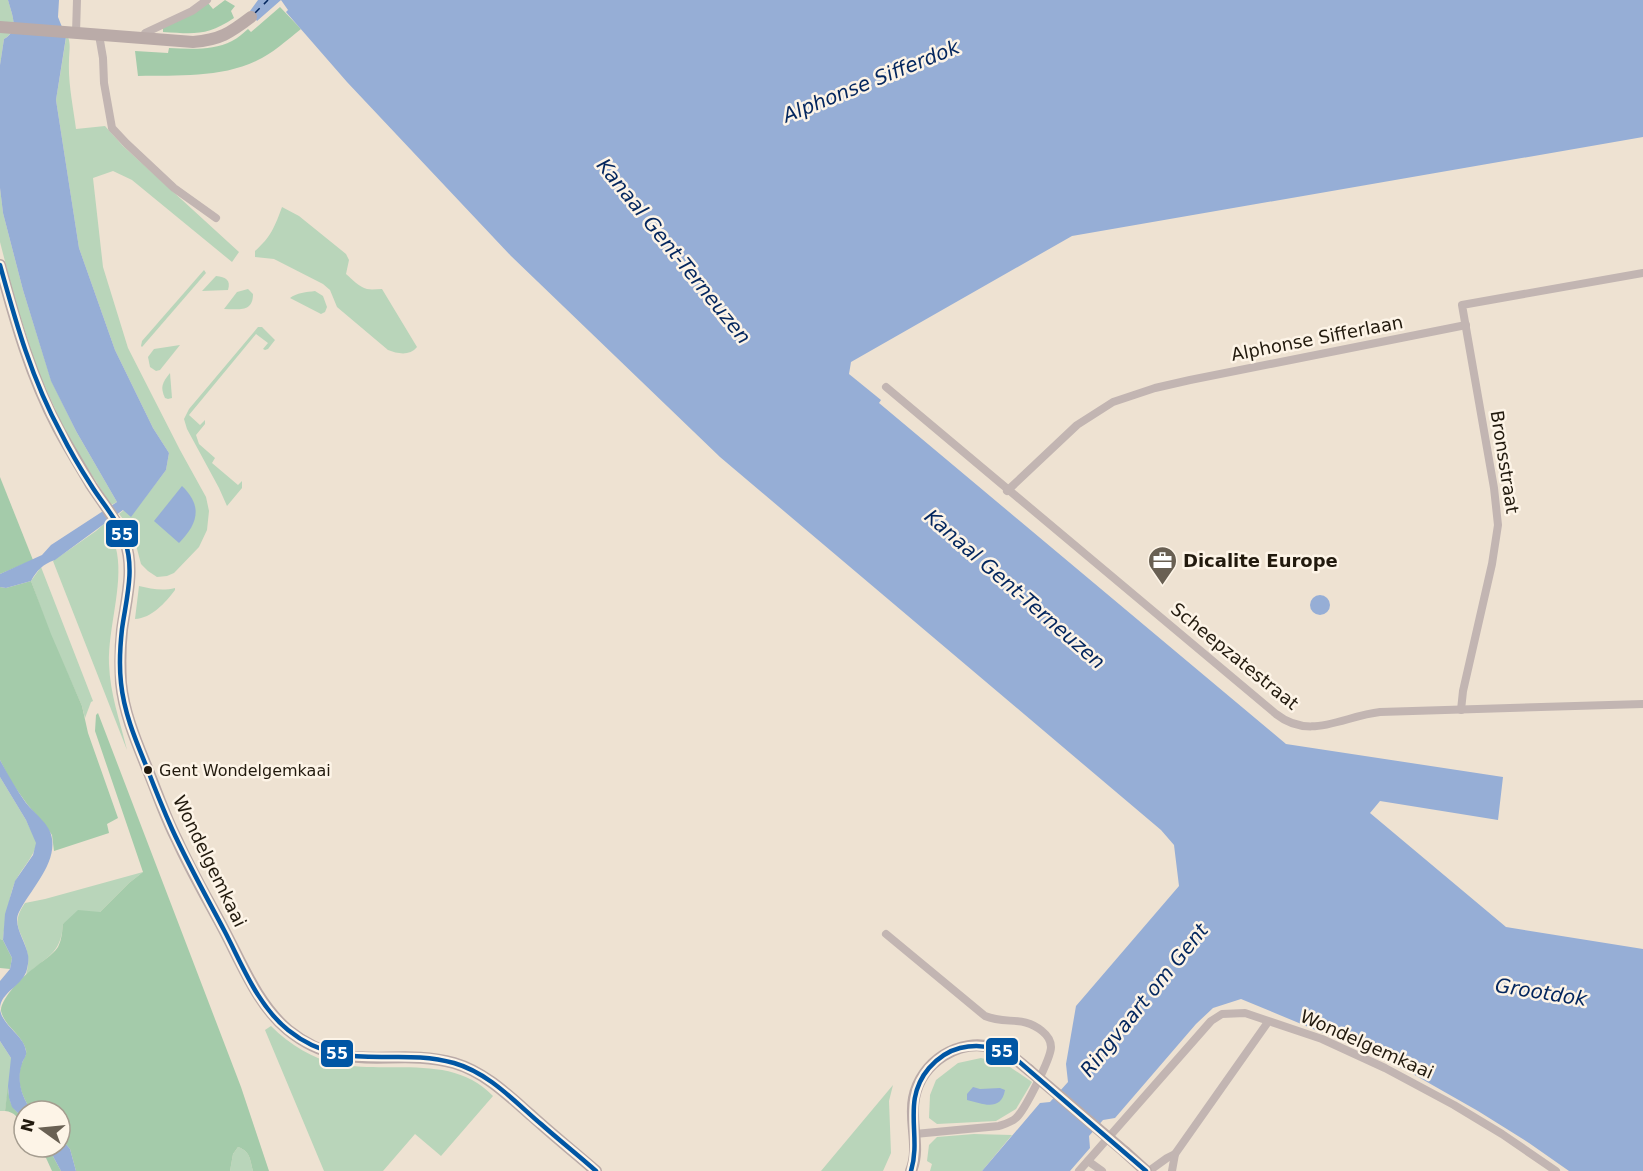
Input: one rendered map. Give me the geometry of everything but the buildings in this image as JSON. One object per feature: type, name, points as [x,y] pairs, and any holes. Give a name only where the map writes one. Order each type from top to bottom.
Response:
[{"type":"main road","points":[[6,28],[193,42],[222,37],[251,17]]},
{"type":"main road","name":"Wondelgemkaai","points":[[0,265],[20,339],[43,398],[72,453],[125,541],[129,563],[120,654],[122,692],[138,746],[177,840],[270,1011],[300,1039],[327,1052],[356,1058],[409,1058],[443,1061],[476,1072],[498,1087],[596,1171]]},
{"type":"main road","points":[[911,1171],[915,1155],[913,1104],[917,1087],[928,1069],[944,1055],[968,1046],[989,1047],[1010,1055],[1148,1171]]},
{"type":"street","points":[[70,33],[77,0]]},
{"type":"street","points":[[145,38],[145,33],[192,11],[207,0]]},
{"type":"street","points":[[99,35],[112,128],[174,188],[216,218]]},
{"type":"street","points":[[1466,325],[1462,305],[1643,273]]},
{"type":"street","name":"Alphonse Sifferlaan","points":[[1007,490],[1077,425],[1113,402],[1155,388],[1190,380],[1466,325]]},
{"type":"street","name":"Bronsstraat","points":[[1461,710],[1498,525],[1494,488],[1466,325]]},
{"type":"street","name":"Scheepzatestraat","points":[[886,387],[1276,714],[1290,723],[1320,726],[1367,714],[1643,704]]},
{"type":"street","points":[[886,934],[985,1016],[1001,1021],[1031,1023],[1048,1036],[1051,1048],[1049,1058],[1024,1109],[1017,1118],[999,1126],[915,1134]]},
{"type":"street","name":"Wondelgemkaai","points":[[1079,1171],[1211,1021],[1222,1014],[1234,1012],[1245,1013],[1322,1039],[1385,1068],[1454,1105],[1556,1171]]},
{"type":"street","points":[[1172,1171],[1175,1155],[1268,1022]]},
{"type":"street","points":[[1148,1171],[1175,1155]]},
{"type":"street","points":[[1088,1161],[1102,1171]]},
{"type":"green space","points":[[0,0],[8,0],[14,22],[12,31],[4,39],[0,65]]},
{"type":"green space","points":[[225,0],[235,6],[231,11],[234,18],[225,24],[208,31],[163,32],[163,28],[208,3],[213,9]]},
{"type":"green space","points":[[280,7],[301,29],[274,51],[256,61],[213,73],[138,76],[135,51],[168,53],[169,48],[201,49],[224,44],[248,29],[251,32]]},
{"type":"green space","points":[[68,37],[70,86],[76,129],[105,126],[123,146],[239,252],[232,262],[132,180],[113,171],[93,178],[103,267],[128,348],[206,497],[209,511],[207,530],[199,547],[174,573],[167,576],[157,577],[141,564],[132,530],[119,514],[124,510],[131,516],[166,470],[169,453],[153,428],[115,350],[79,248],[56,100]]},
{"type":"green space","points":[[0,188],[3,213],[23,290],[51,380],[76,431],[117,502],[111,505],[76,450],[37,369],[15,300],[0,242]]},
{"type":"green space","points":[[282,207],[299,216],[346,254],[349,260],[346,274],[356,283],[367,289],[382,289],[417,347],[414,350],[404,353],[388,350],[337,307],[330,290],[323,284],[274,259],[255,257],[255,251],[272,231]]},
{"type":"green space","points":[[204,270],[206,273],[142,347],[142,341]]},
{"type":"green space","points":[[216,276],[227,280],[228,290],[202,291]]},
{"type":"green space","points":[[248,289],[253,294],[248,307],[224,309],[237,292]]},
{"type":"green space","points":[[315,291],[323,296],[327,307],[321,314],[290,298],[298,294]]},
{"type":"green space","points":[[258,327],[262,327],[275,340],[268,349],[263,349],[268,343],[256,334],[189,415],[200,425],[205,420],[205,424],[196,435],[199,444],[215,458],[212,463],[238,485],[242,481],[242,488],[227,506],[184,419],[189,409]]},
{"type":"green space","points":[[180,345],[160,370],[156,371],[150,367],[148,357],[154,349]]},
{"type":"green space","points":[[170,373],[172,398],[168,399],[165,398],[162,388]]},
{"type":"green space","points":[[0,477],[33,560],[0,574]]},
{"type":"green space","points":[[105,523],[115,545],[118,566],[117,594],[109,650],[110,675],[113,697],[127,750],[53,561]]},
{"type":"green space","points":[[41,567],[93,701],[85,718],[31,581]]},
{"type":"green space","points":[[31,581],[82,706],[88,733],[118,818],[107,824],[109,833],[54,851],[52,835],[10,780],[0,760],[0,587],[6,588]]},
{"type":"green space","points":[[139,586],[157,589],[175,588],[175,590],[152,613],[135,619]]},
{"type":"green space","points":[[98,713],[241,1087],[269,1171],[253,1171],[247,1153],[238,1147],[233,1154],[230,1171],[76,1171],[72,1156],[72,1099],[25,1099],[19,1075],[26,1050],[21,1039],[3,1016],[1,1011],[4,1000],[24,976],[56,950],[63,924],[78,910],[100,912],[143,872],[95,731]]},
{"type":"green space","points":[[0,777],[37,843],[14,885],[3,940],[0,939]]},
{"type":"green space","points":[[143,872],[100,912],[63,924],[62,935],[55,949],[26,976],[28,957],[18,924],[20,911],[25,903]]},
{"type":"green space","points":[[0,939],[3,940],[12,958],[10,969],[0,968]]},
{"type":"green space","points":[[271,1026],[302,1050],[329,1062],[358,1066],[440,1070],[459,1074],[477,1083],[493,1096],[441,1156],[415,1134],[383,1171],[324,1171],[265,1030]]},
{"type":"green space","points":[[0,1041],[11,1058],[5,1111],[0,1111]]},
{"type":"green space","points":[[981,1058],[1007,1065],[1032,1082],[1016,1109],[996,1121],[937,1124],[929,1118],[930,1095],[936,1080],[958,1063]]},
{"type":"green space","points":[[893,1085],[889,1101],[891,1153],[883,1171],[821,1171]]},
{"type":"green space","points":[[8,1086],[12,1113],[5,1111]]},
{"type":"green space","points":[[974,1134],[1012,1135],[982,1171],[930,1171],[932,1164],[927,1161],[929,1145],[937,1137]]},
{"type":"green space","points":[[238,1147],[247,1153],[253,1171],[230,1171],[233,1154]]},
{"type":"green space","points":[[46,1159],[54,1159],[61,1171],[52,1171]]},
{"type":"water","points":[[8,0],[59,0],[58,17],[66,37],[56,100],[79,248],[115,350],[153,428],[169,453],[166,470],[131,517],[123,510],[44,566],[31,581],[6,588],[0,587],[0,574],[42,555],[51,545],[117,502],[76,431],[51,381],[23,290],[3,213],[0,188],[0,65],[4,39],[13,27],[13,17]]},
{"type":"water","points":[[258,0],[281,0],[257,21],[250,11]]},
{"type":"water","points":[[281,0],[1643,0],[1643,137],[1072,236],[851,362],[849,374],[881,400],[879,403],[1286,744],[1503,777],[1498,820],[1380,801],[1370,813],[1506,927],[1643,949],[1643,1171],[1569,1171],[1478,1111],[1413,1074],[1364,1050],[1241,999],[1213,1008],[1196,1024],[1115,1118],[1103,1120],[1089,1136],[1090,1148],[1070,1171],[982,1171],[1040,1103],[1050,1102],[1068,1082],[1066,1064],[1076,1006],[1179,886],[1174,845],[1161,830],[720,457],[511,256],[347,82],[286,12],[288,10]]},
{"type":"water","points":[[182,486],[193,501],[196,515],[190,529],[179,543],[154,521]]},
{"type":"water","points":[[1316,595],[1324,595],[1330,601],[1330,609],[1324,615],[1316,615],[1310,609],[1310,601]]},
{"type":"water","points":[[0,760],[26,803],[49,829],[52,849],[46,868],[17,917],[18,928],[28,955],[27,969],[22,980],[4,998],[0,1009],[0,981],[10,969],[12,958],[3,940],[5,914],[15,881],[33,855],[36,843],[26,820],[0,777]]},
{"type":"water","points":[[0,1009],[26,1051],[20,1070],[20,1082],[25,1099],[12,1099],[12,1107],[8,1086],[11,1058],[0,1041]]},
{"type":"water","points":[[973,1087],[1005,1090],[1000,1101],[990,1105],[967,1100],[967,1094]]},
{"type":"water","points":[[72,1156],[76,1171],[61,1171],[54,1159],[72,1159]]},
{"type":"ferry route","points":[[254,14],[268,0]]},
{"type":"transit line","name":"55","points":[[0,265],[41,393],[75,459],[114,519],[125,541],[130,574],[121,636],[120,670],[131,727],[178,842],[244,970],[267,1009],[288,1030],[309,1044],[329,1052],[349,1056],[432,1059],[467,1068],[501,1089],[596,1171]]},
{"type":"transit line","name":"55","points":[[911,1171],[915,1144],[914,1106],[921,1080],[929,1068],[943,1056],[956,1049],[975,1046],[997,1049],[1017,1060],[1146,1171]]},
{"type":"place","name":"Dicalite Europe","points":[[1162,586]]},
{"type":"place","name":"Gent Wondelgemkaai","points":[[148,770]]},
{"type":"water label","name":"Alphonse Sifferdok","points":[[871,81]]},
{"type":"water label","name":"Kanaal Gent-Terneuzen","points":[[674,251]]},
{"type":"water label","name":"Kanaal Gent-Terneuzen","points":[[1015,589]]},
{"type":"water label","name":"Grootdok","points":[[1541,992]]},
{"type":"water label","name":"Ringvaart om Gent","points":[[1144,1000]]}]
